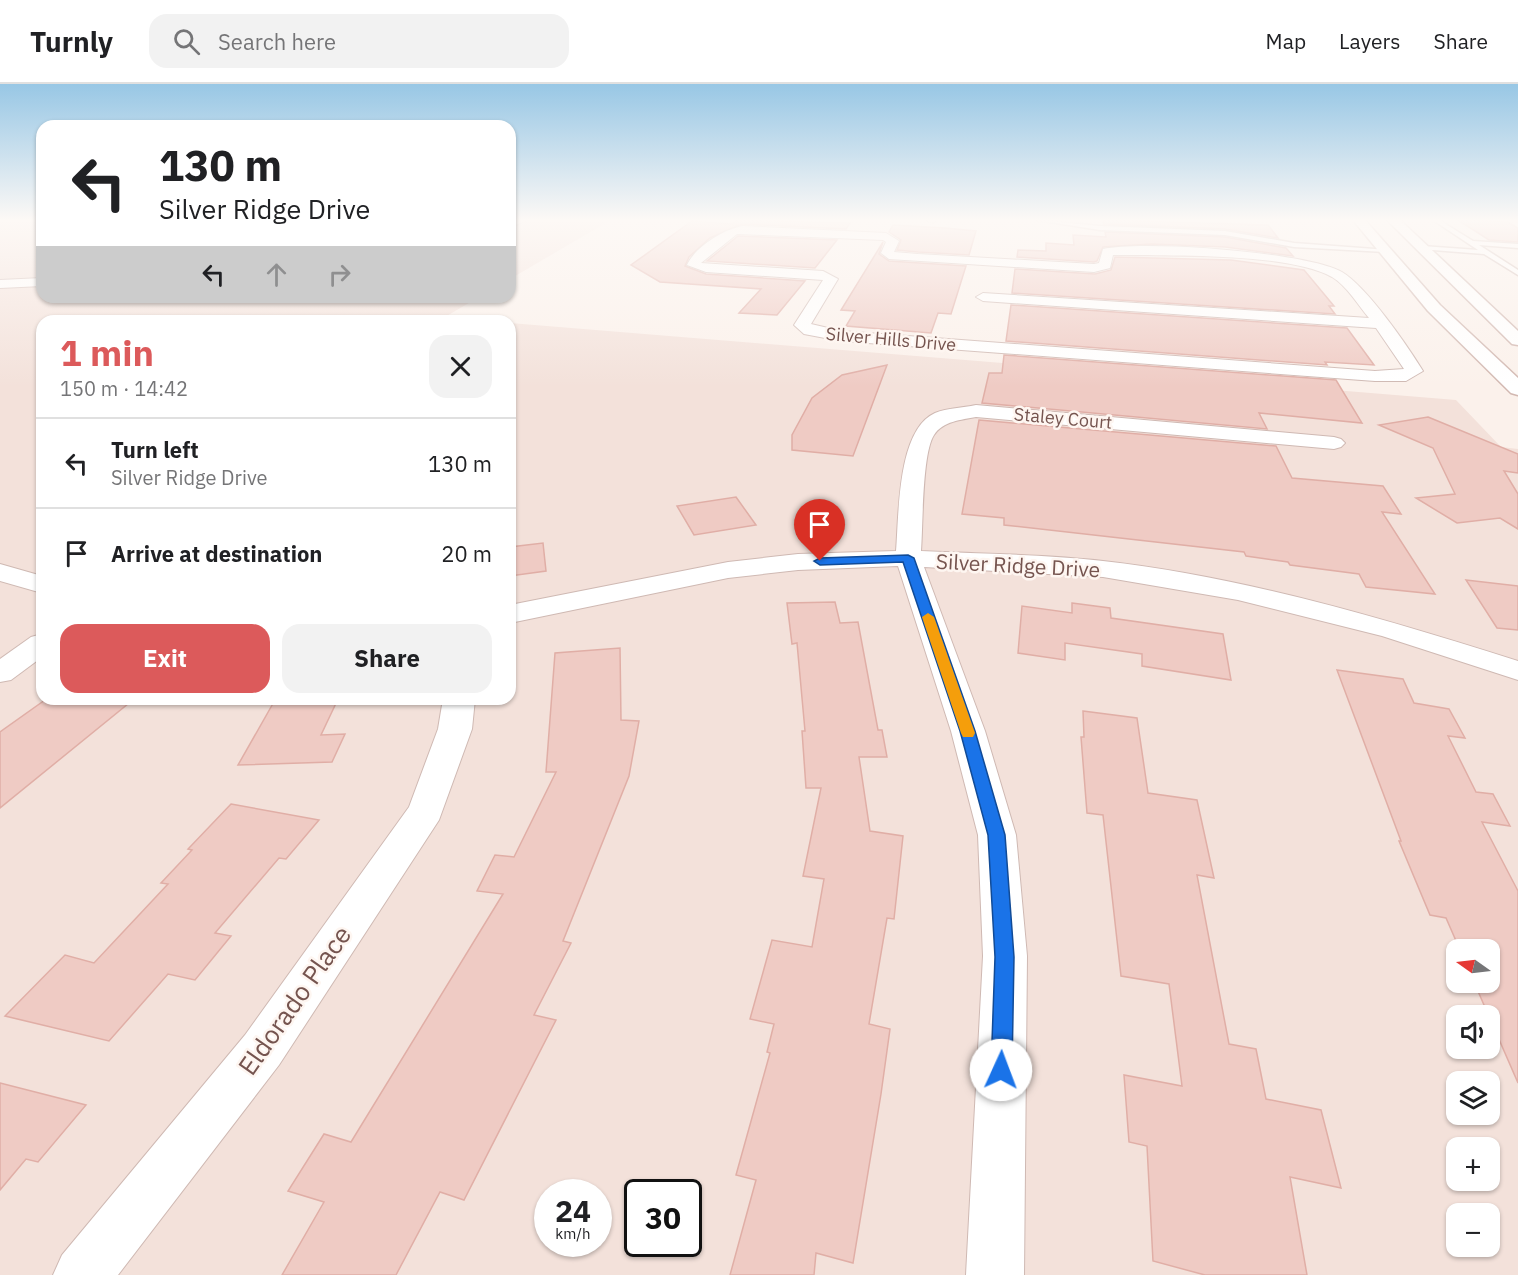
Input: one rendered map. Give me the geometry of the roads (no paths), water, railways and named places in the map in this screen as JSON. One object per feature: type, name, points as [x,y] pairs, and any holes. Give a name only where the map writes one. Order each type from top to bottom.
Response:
[{"type":"main road","points":[[1406,276],[1434,308],[1518,390]]},
{"type":"main road","points":[[1451,276],[1518,340]]},
{"type":"main road","points":[[1434,308],[1469,321],[1518,366]]},
{"type":"main road","points":[[1460,308],[1503,326]]},
{"type":"street","name":"Silver Hills Drive","points":[[824,276],[831,279],[802,325],[810,331],[841,336],[1375,376],[1406,376],[1414,371],[1405,355],[1338,276]]},
{"type":"street","points":[[971,346],[989,276]]},
{"type":"street","points":[[0,284],[36,282]]},
{"type":"street","points":[[983,297],[1380,324]]},
{"type":"street","name":"Staley Court","points":[[908,558],[914,474],[924,433],[941,418],[976,411],[1334,443]]},
{"type":"street","points":[[908,558],[968,731],[997,835],[1005,957],[995,1275]]},
{"type":"street","name":"Silver Ridge Drive","points":[[516,613],[728,570],[798,562],[908,558],[1103,569],[1238,592],[1392,630],[1514,674]]},
{"type":"street","points":[[0,572],[36,583]]},
{"type":"street","points":[[0,673],[36,647]]},
{"type":"street","name":"Eldorado Place","points":[[82,1275],[262,1050],[426,811],[454,729],[458,705]]}]
